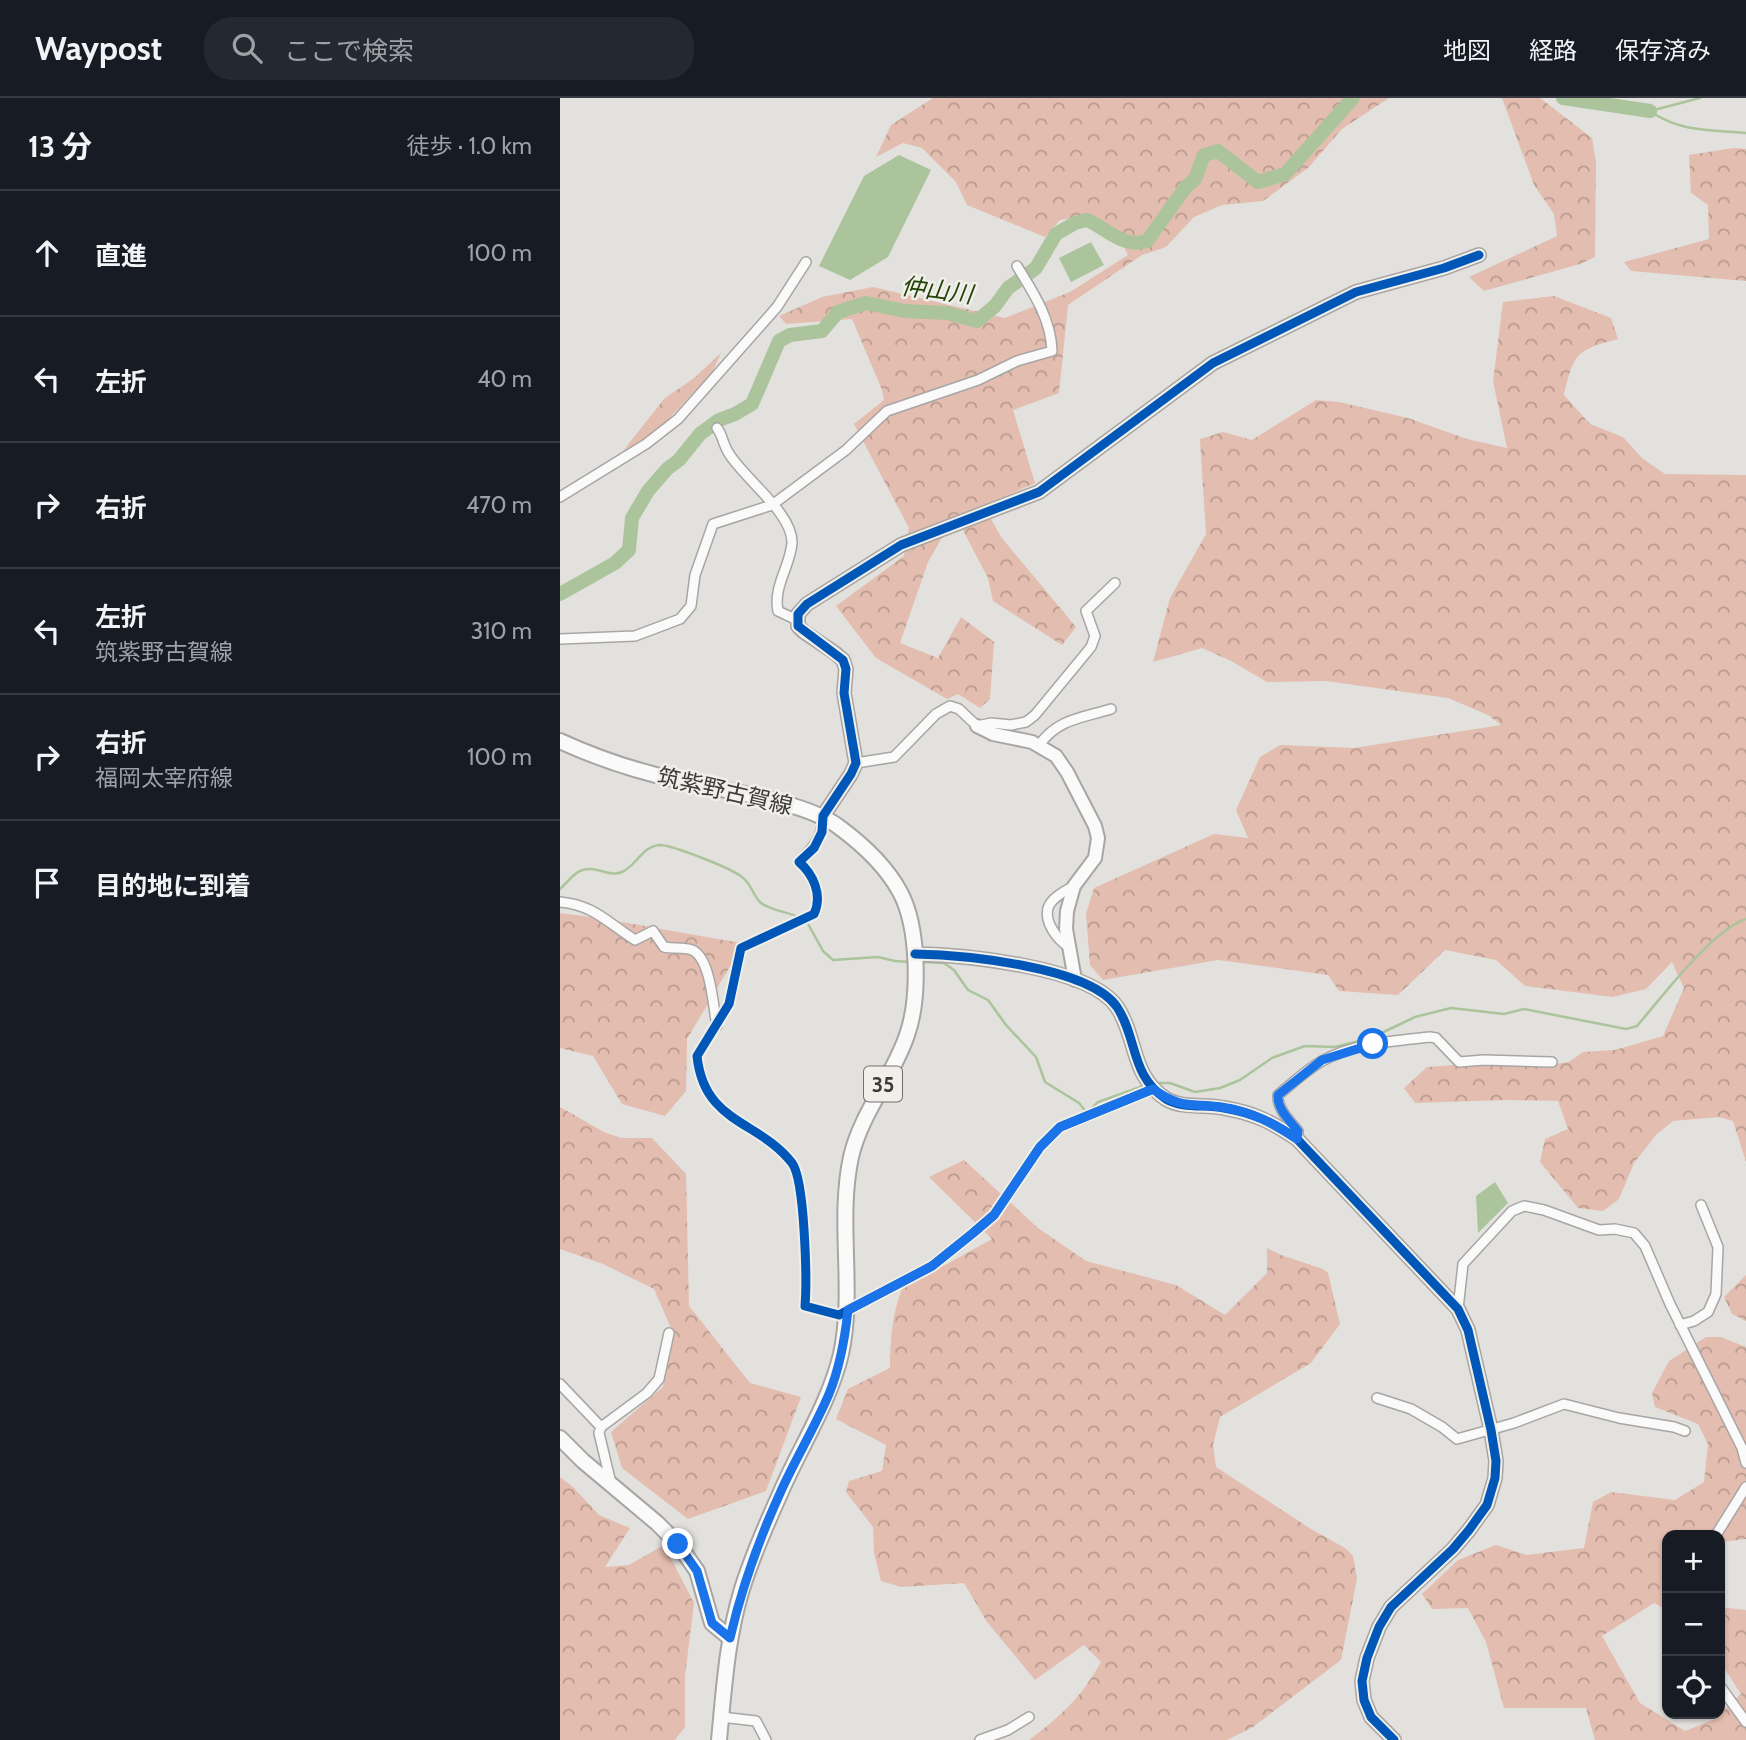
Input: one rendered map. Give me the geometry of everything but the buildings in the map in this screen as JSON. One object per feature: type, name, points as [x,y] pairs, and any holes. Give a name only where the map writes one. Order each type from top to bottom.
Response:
[{"type":"main road","name":"筑紫野古賀線","points":[[560,741],[597,758],[800,808],[822,816],[839,826],[880,863],[900,891],[908,910],[915,954],[915,1002],[907,1036],[865,1120],[852,1153],[846,1187],[848,1310],[840,1356],[829,1392],[781,1490],[741,1590],[730,1638],[719,1740]]},
{"type":"main road","points":[[560,1438],[608,1483],[657,1523],[690,1558],[697,1571],[712,1623],[730,1638]]},
{"type":"street","points":[[1153,1089],[1060,1127],[1040,1147],[994,1215],[932,1266],[839,1315],[805,1306],[803,1196],[797,1172],[771,1142],[738,1123],[719,1108],[700,1077],[697,1056],[729,1004],[741,948],[814,914],[818,906],[816,889],[811,873],[799,862],[814,848],[822,832],[822,816],[856,763],[844,693],[846,669],[843,660],[798,626],[797,614],[807,604],[901,545],[1039,492],[1213,363],[1356,292],[1444,268],[1479,254]]},
{"type":"street","points":[[560,497],[646,444],[678,419],[777,307],[806,262]]},
{"type":"street","points":[[560,639],[635,636],[680,619],[691,606],[695,575],[713,524],[772,505],[846,450],[887,411],[978,380],[1017,361],[1052,351],[1052,341],[1037,297],[1017,266]]},
{"type":"street","points":[[717,428],[723,435],[730,455],[785,519],[792,542],[775,598],[778,611],[797,620]]},
{"type":"street","points":[[977,726],[991,723],[1011,725],[1026,722],[1035,716],[1091,647],[1095,636],[1086,611],[1115,583]]},
{"type":"street","points":[[856,763],[894,757],[936,714],[950,706],[959,709],[977,726],[993,734],[1039,745],[1062,762],[1095,826],[1098,838],[1095,858],[1074,886],[1054,899],[1048,908],[1049,922],[1059,941],[1069,947]]},
{"type":"street","points":[[1039,745],[1048,732],[1058,725],[1111,709]]},
{"type":"street","points":[[1074,886],[1067,911],[1066,929],[1075,980]]},
{"type":"street","points":[[560,902],[584,906],[604,916],[635,940],[653,932],[664,947],[688,948],[699,953],[711,987],[717,1026]]},
{"type":"street","points":[[915,954],[949,954],[1013,962],[1075,980],[1104,993],[1117,1006],[1127,1028],[1139,1070],[1153,1089],[1170,1101],[1221,1107],[1254,1115],[1272,1122],[1297,1139],[1458,1309],[1468,1330],[1491,1430],[1496,1461],[1495,1478],[1487,1505],[1453,1549],[1391,1607],[1379,1627],[1367,1658],[1362,1681],[1364,1700],[1371,1717],[1394,1740]]},
{"type":"street","points":[[1297,1139],[1298,1131],[1284,1113],[1278,1095],[1322,1060],[1355,1049],[1430,1037],[1436,1038],[1459,1062],[1552,1062]]},
{"type":"street","points":[[1680,1325],[1694,1321],[1708,1312],[1716,1294],[1718,1247],[1701,1205]]},
{"type":"street","points":[[1458,1309],[1463,1264],[1512,1211],[1532,1206],[1598,1230],[1615,1229],[1634,1233],[1645,1245],[1680,1325],[1742,1448],[1746,1463]]},
{"type":"street","points":[[608,1483],[610,1479],[599,1433],[601,1427],[647,1393],[659,1379],[669,1333]]},
{"type":"street","points":[[560,1384],[601,1427]]},
{"type":"street","points":[[1377,1398],[1410,1409],[1457,1439],[1514,1423],[1564,1404],[1685,1431]]},
{"type":"street","points":[[1719,1530],[1746,1487]]},
{"type":"street","points":[[1725,1693],[1746,1722]]},
{"type":"street","points":[[721,1717],[756,1721],[766,1740]]},
{"type":"street","points":[[980,1740],[1008,1730],[1029,1717]]},
{"type":"green space","points":[[933,98],[1389,98],[1342,129],[1308,168],[1263,201],[1222,205],[1194,217],[1166,247],[1142,255],[1068,305],[1059,393],[1013,410],[1035,483],[984,506],[1001,537],[1076,627],[1062,645],[993,601],[988,578],[955,515],[928,562],[900,643],[938,658],[961,617],[994,642],[990,699],[980,708],[958,694],[947,699],[876,658],[836,606],[904,556],[909,528],[854,424],[884,400],[852,319],[786,324],[779,316],[822,297],[873,287],[1005,318],[1070,292],[1128,255],[1119,237],[1085,216],[1060,220],[1045,237],[967,205],[956,182],[922,148],[903,143],[876,157],[891,125]]},
{"type":"green space","points":[[1502,98],[1540,98],[1592,138],[1596,162],[1595,257],[1580,264],[1484,291],[1469,277],[1557,236],[1554,214],[1534,185]]},
{"type":"green space","points":[[1733,148],[1746,149],[1746,281],[1631,271],[1624,262],[1709,239],[1708,205],[1691,193],[1689,155]]},
{"type":"green space","points":[[1554,296],[1611,318],[1618,339],[1585,350],[1574,362],[1571,370],[1564,395],[1590,424],[1623,437],[1642,458],[1665,474],[1746,475],[1746,1162],[1733,1121],[1719,1117],[1673,1121],[1656,1135],[1634,1163],[1619,1199],[1603,1211],[1578,1208],[1540,1162],[1545,1139],[1568,1129],[1558,1101],[1415,1103],[1404,1088],[1427,1067],[1468,1064],[1543,1066],[1569,1062],[1583,1052],[1615,1050],[1663,1036],[1684,988],[1672,962],[1646,989],[1613,997],[1525,986],[1496,960],[1445,950],[1398,995],[1339,991],[1328,975],[1218,960],[1103,980],[1090,965],[1086,914],[1094,888],[1214,834],[1248,838],[1236,810],[1260,757],[1280,745],[1354,748],[1501,725],[1488,715],[1448,698],[1326,681],[1267,682],[1202,648],[1153,662],[1170,598],[1206,534],[1200,439],[1223,432],[1252,440],[1316,400],[1339,402],[1408,418],[1467,439],[1507,448],[1493,381],[1503,302]]},
{"type":"green space","points":[[721,353],[712,373],[655,433],[623,451],[664,399],[694,378]]},
{"type":"green space","points":[[560,913],[744,943],[687,1039],[686,1091],[665,1116],[622,1104],[593,1056],[560,1048]]},
{"type":"green space","points":[[560,1107],[604,1132],[621,1138],[652,1138],[686,1174],[689,1306],[750,1383],[801,1397],[766,1491],[688,1519],[622,1468],[611,1432],[663,1387],[674,1335],[654,1289],[603,1264],[560,1249]]},
{"type":"green space","points":[[964,1160],[1038,1228],[1086,1261],[1176,1285],[1225,1315],[1267,1273],[1267,1248],[1328,1273],[1340,1324],[1311,1363],[1220,1417],[1213,1445],[1216,1467],[1345,1548],[1353,1556],[1357,1579],[1341,1660],[1253,1727],[1227,1740],[1029,1740],[1070,1706],[1101,1662],[1084,1645],[1035,1680],[987,1622],[964,1583],[901,1587],[881,1581],[874,1553],[873,1527],[846,1492],[849,1481],[882,1471],[886,1445],[836,1419],[848,1389],[890,1368],[892,1328],[902,1289],[992,1239],[929,1177]]},
{"type":"green space","points":[[1746,1275],[1746,1321],[1732,1314],[1724,1297]]},
{"type":"green space","points":[[1706,1337],[1721,1337],[1746,1347],[1746,1539],[1725,1542],[1725,1530],[1662,1530],[1662,1607],[1654,1603],[1602,1636],[1640,1703],[1685,1731],[1715,1719],[1725,1719],[1725,1709],[1741,1694],[1725,1670],[1725,1608],[1746,1610],[1746,1740],[1595,1740],[1586,1708],[1504,1708],[1486,1642],[1468,1608],[1432,1609],[1422,1594],[1458,1560],[1496,1545],[1527,1555],[1584,1548],[1593,1502],[1611,1492],[1675,1500],[1704,1482],[1708,1444],[1698,1424],[1655,1407],[1652,1393],[1669,1361]]},
{"type":"green space","points":[[560,1477],[599,1515],[630,1528],[605,1567],[629,1565],[664,1545],[694,1603],[685,1676],[685,1727],[675,1740],[560,1740]]},
{"type":"shaded area","points":[[899,155],[931,170],[888,257],[850,280],[819,266],[864,176]]},
{"type":"shaded area","points":[[1091,242],[1104,265],[1071,282],[1059,258]]},
{"type":"shaded area","points":[[1495,1182],[1508,1203],[1478,1233],[1476,1196]]},
{"type":"waterway","name":"仲山川","points":[[560,594],[615,563],[629,550],[632,518],[648,491],[700,434],[719,420],[752,404],[779,341],[790,335],[822,331],[838,312],[866,303],[905,311],[947,313],[977,321],[995,306],[1008,288],[1036,268],[1056,234],[1075,223],[1087,220],[1123,240],[1139,243],[1147,241],[1185,188],[1195,179],[1204,155],[1218,151],[1258,182],[1285,174],[1353,98]]},
{"type":"waterway","name":"仲山川","points":[[1563,98],[1650,111]]},
{"type":"waterway","points":[[1650,111],[1700,98]]},
{"type":"waterway","points":[[1650,111],[1684,126],[1746,133]]},
{"type":"waterway","points":[[560,889],[575,874],[586,869],[622,872],[649,848],[661,845],[689,853],[736,873],[748,883],[761,903],[801,918]]},
{"type":"waterway","points":[[1156,1083],[1170,1083],[1195,1092],[1220,1088],[1240,1080],[1272,1058],[1305,1046],[1335,1047],[1371,1038],[1415,1017],[1451,1008],[1504,1014],[1524,1009],[1626,1029],[1637,1026],[1703,950],[1732,926],[1746,919]]},
{"type":"waterway","points":[[807,922],[823,951],[833,960],[878,957],[912,962]]},
{"type":"waterway","points":[[922,962],[944,963],[954,970],[968,990],[988,1000],[1006,1025],[1036,1057],[1045,1082],[1079,1103],[1087,1113],[1098,1102],[1146,1085]]},
{"type":"cycle path","points":[[1153,1089],[1060,1127],[1040,1147],[994,1215],[932,1266],[839,1315],[805,1306],[804,1232],[800,1189],[792,1163],[779,1149],[721,1108],[710,1095],[702,1078],[697,1056],[729,1004],[741,948],[814,914],[817,907],[815,885],[799,862],[814,848],[822,832],[823,816],[856,763],[844,693],[846,669],[843,660],[798,626],[798,614],[807,604],[901,545],[1039,492],[1213,363],[1356,292],[1444,268],[1479,255]]},
{"type":"cycle path","points":[[915,954],[992,960],[1053,972],[1102,993],[1117,1007],[1124,1019],[1140,1068],[1154,1089],[1166,1099],[1180,1104],[1217,1107],[1254,1116],[1297,1139],[1458,1309],[1468,1330],[1491,1430],[1496,1461],[1495,1478],[1487,1505],[1469,1530],[1453,1549],[1391,1607],[1379,1627],[1367,1658],[1362,1681],[1364,1700],[1371,1717],[1394,1740]]},
{"type":"route","points":[[678,1544],[697,1571],[712,1623],[730,1638],[741,1590],[759,1544],[781,1490],[829,1392],[840,1356],[848,1310],[932,1266],[994,1215],[1040,1147],[1060,1127],[1153,1089],[1170,1101],[1221,1107],[1254,1115],[1272,1122],[1297,1139],[1298,1131],[1284,1113],[1278,1095],[1322,1060],[1373,1044]]}]
